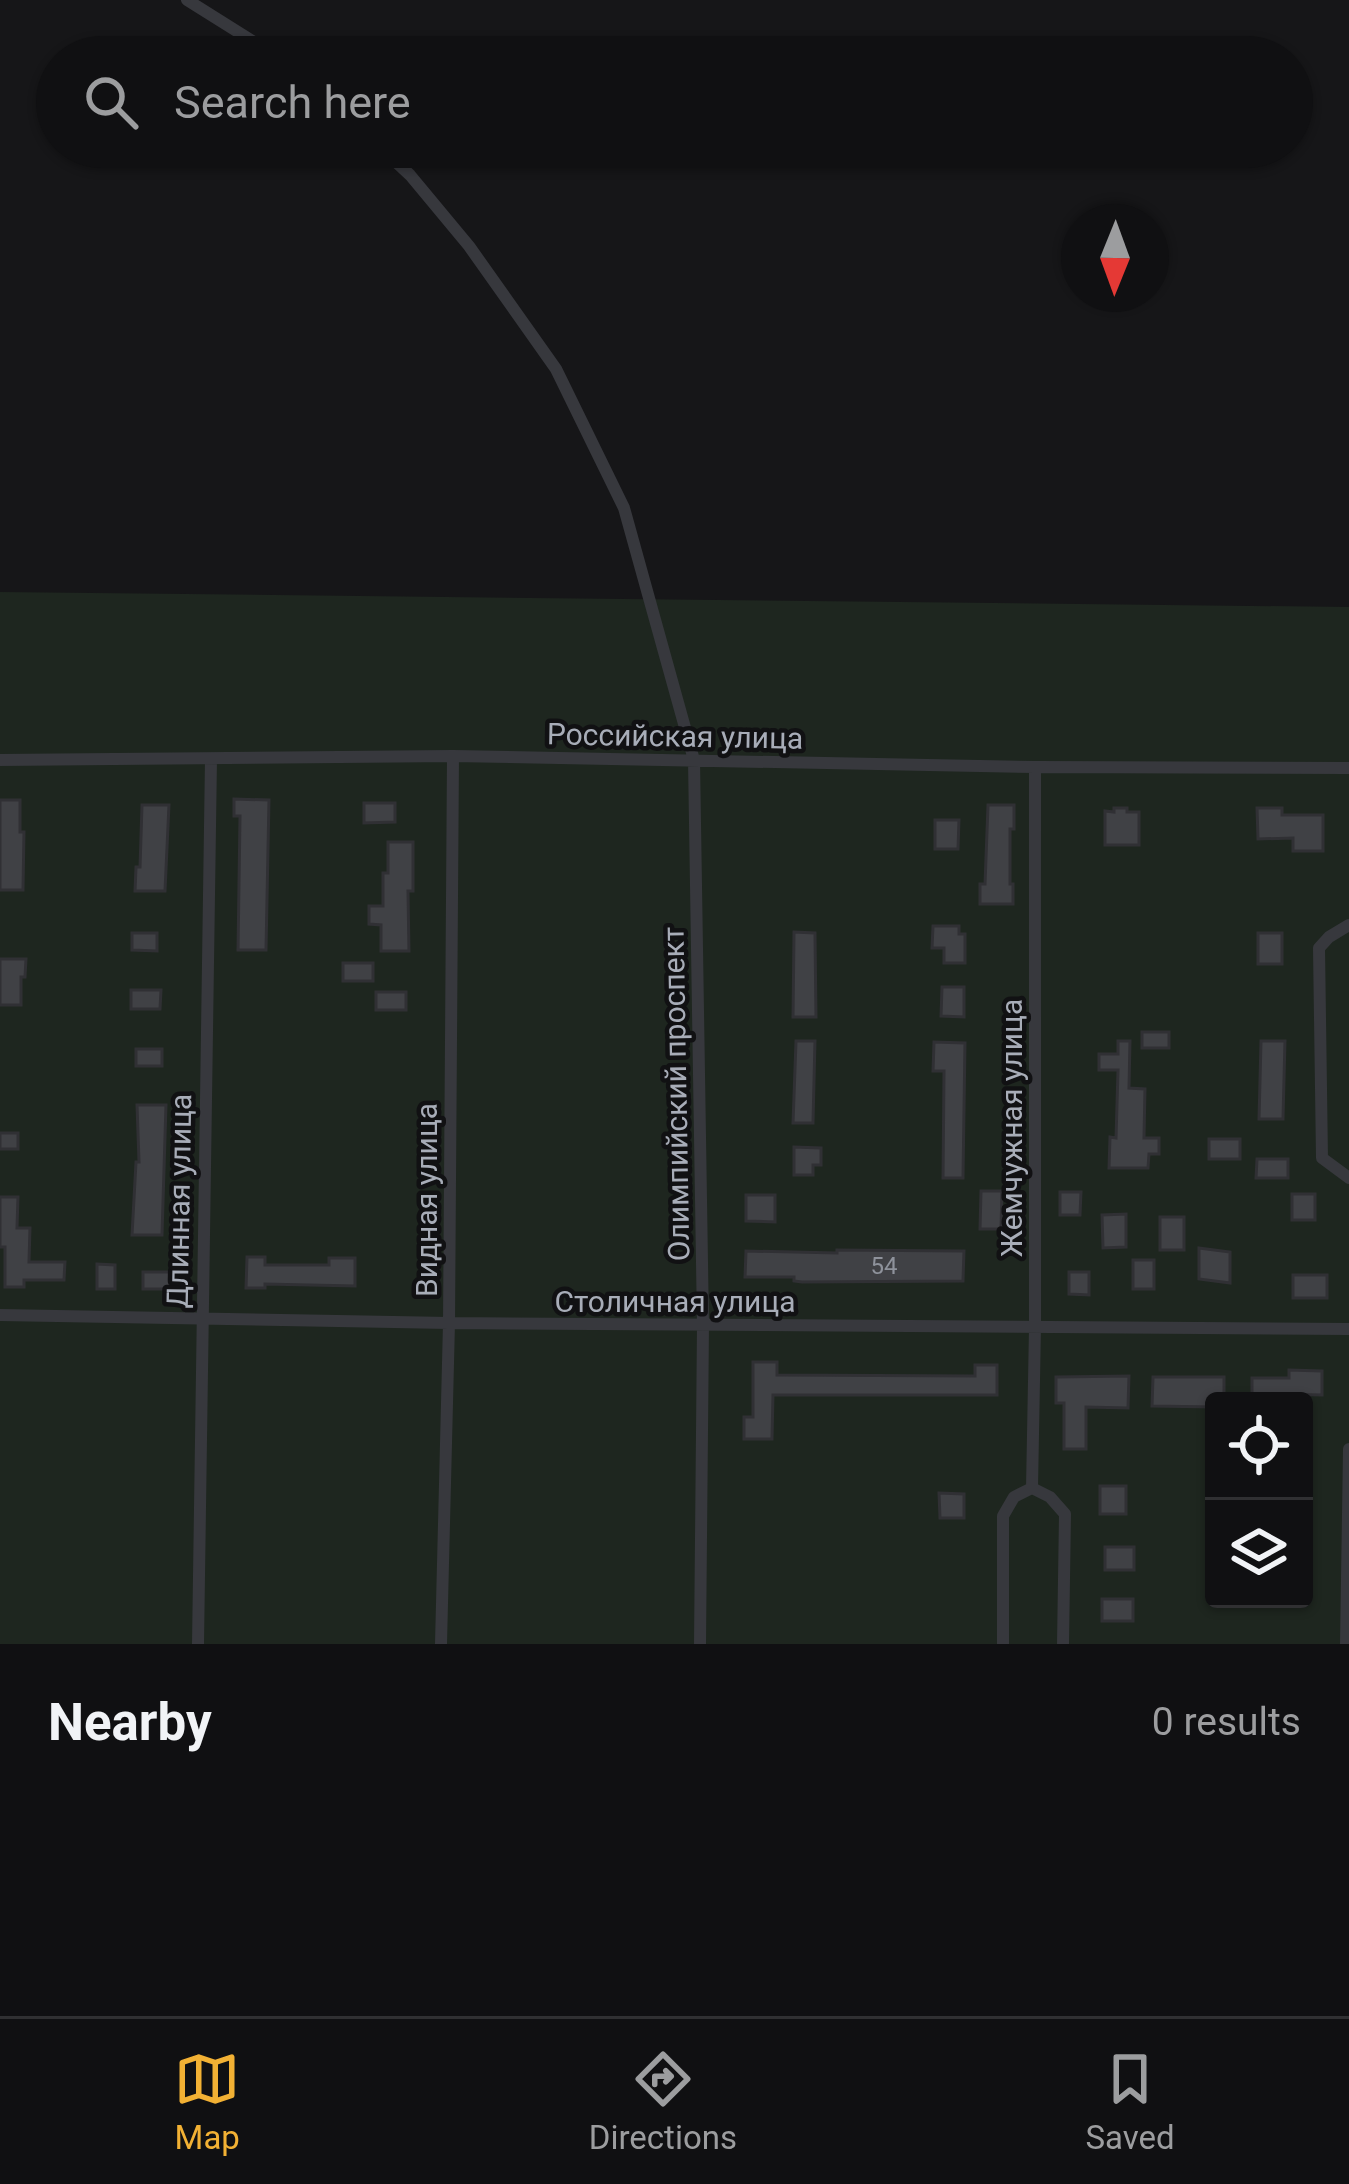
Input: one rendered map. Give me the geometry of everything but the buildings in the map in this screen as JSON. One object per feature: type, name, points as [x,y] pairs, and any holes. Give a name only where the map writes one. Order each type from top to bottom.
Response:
[{"type":"street","points":[[187,0],[244,36]]},
{"type":"street","name":"Олимпийский проспект","points":[[402,168],[469,246],[556,369],[624,508],[694,760],[704,1325],[700,1644]]},
{"type":"street","name":"Российская улица","points":[[0,760],[453,756],[1349,768]]},
{"type":"street","name":"Видная улица","points":[[441,1644],[449,1323],[453,756]]},
{"type":"street","name":"Длинная улица","points":[[198,1644],[211,759]]},
{"type":"street","name":"Жемчужная улица","points":[[1032,1488],[1035,767]]},
{"type":"street","points":[[1349,925],[1319,948],[1322,1158],[1349,1178]]},
{"type":"street","name":"Столичная улица","points":[[0,1315],[1349,1329]]},
{"type":"street","points":[[1346,1644],[1349,1449]]},
{"type":"street","points":[[1003,1644],[1003,1516],[1014,1497],[1032,1488],[1050,1497],[1065,1514],[1063,1644]]},
{"type":"shaded area","points":[[0,592],[1349,607],[1349,1644],[0,1644]]}]
